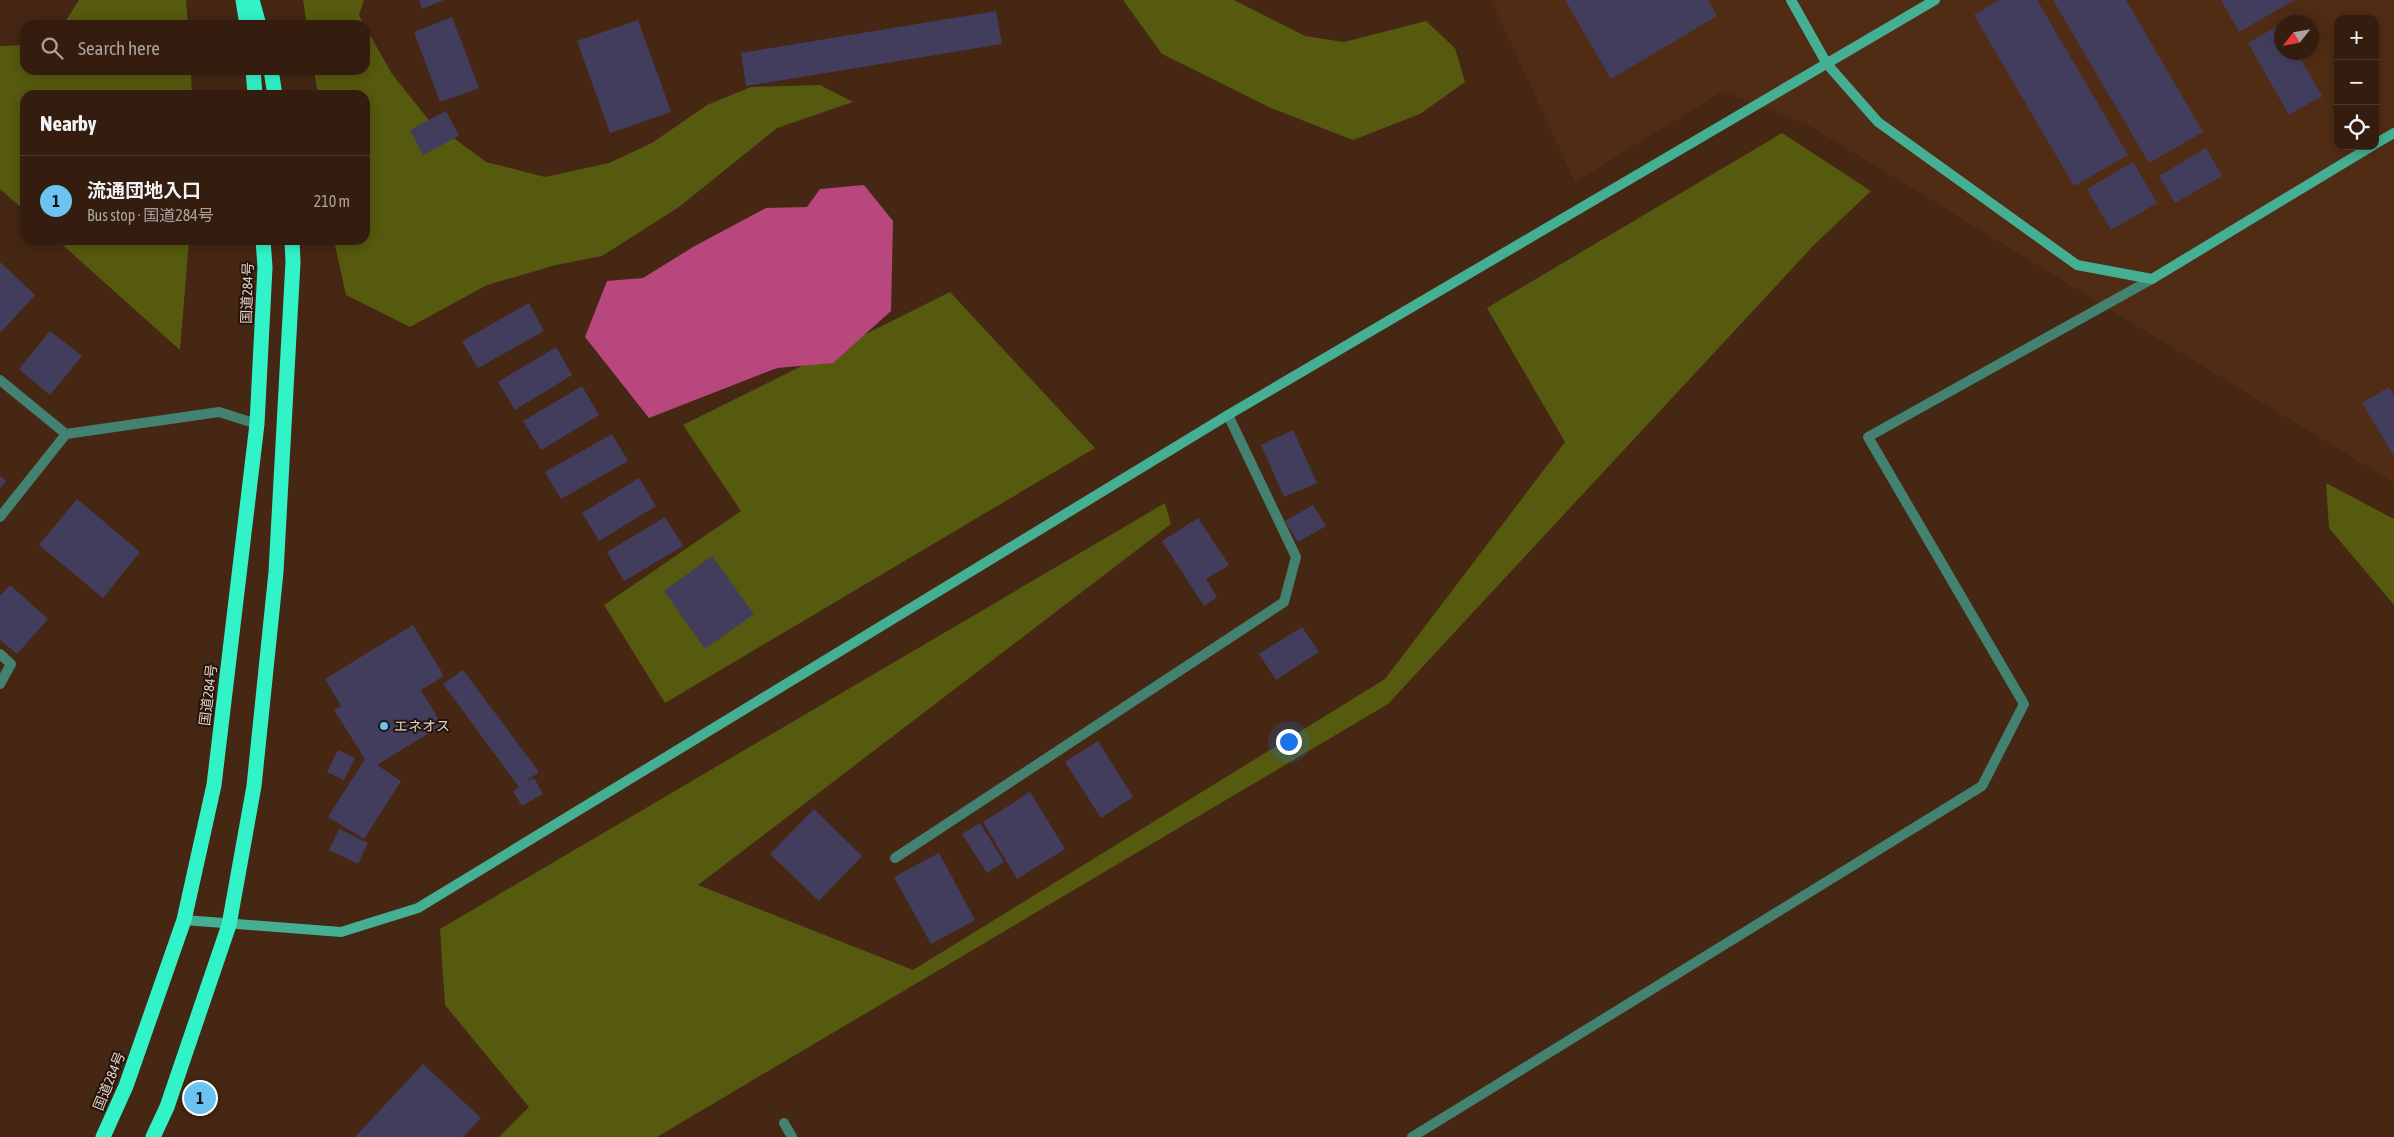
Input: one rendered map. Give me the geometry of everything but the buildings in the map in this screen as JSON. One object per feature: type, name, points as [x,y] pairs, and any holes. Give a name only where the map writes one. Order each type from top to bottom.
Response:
[{"type":"highway","points":[[243,0],[246,20]]},
{"type":"highway","points":[[252,0],[258,20]]},
{"type":"highway","points":[[253,75],[255,90]]},
{"type":"highway","points":[[272,75],[274,90]]},
{"type":"highway","name":"国道284号","points":[[103,1137],[126,1086],[184,920],[214,785],[257,424],[265,267],[263,245]]},
{"type":"highway","points":[[153,1137],[167,1107],[229,924],[254,786],[276,572],[293,262],[292,245]]},
{"type":"street","points":[[1791,0],[1827,64],[1878,122],[2078,265],[2152,279]]},
{"type":"street","points":[[184,920],[341,932],[418,908],[1228,415],[1935,0]]},
{"type":"street","points":[[2379,142],[2394,133]]},
{"type":"street","points":[[1412,1137],[1982,786],[2024,704],[1868,437],[2152,279],[2365,150]]},
{"type":"street","points":[[0,380],[66,434]]},
{"type":"street","points":[[0,517],[66,434],[219,412],[257,424]]},
{"type":"street","points":[[895,858],[1284,602],[1296,557],[1228,415]]},
{"type":"street","points":[[0,654],[11,664],[0,684]]},
{"type":"street","points":[[784,1123],[792,1137]]},
{"type":"shaded area","points":[[79,0],[186,0],[188,20],[66,20]]},
{"type":"shaded area","points":[[303,0],[364,0],[359,15],[362,20],[306,20]]},
{"type":"shaded area","points":[[1123,0],[1234,0],[1305,36],[1344,42],[1426,21],[1455,48],[1465,82],[1420,114],[1353,140],[1271,108],[1162,54]]},
{"type":"shaded area","points":[[1491,0],[2394,0],[2394,483],[1810,126],[1723,91],[1575,182]]},
{"type":"shaded area","points":[[370,35],[392,74],[428,119],[486,162],[545,177],[609,163],[652,143],[707,105],[751,87],[820,85],[853,102],[777,128],[679,207],[602,256],[556,265],[487,285],[410,327],[346,295],[335,245],[370,245],[370,90],[317,90],[315,75],[370,75]]},
{"type":"shaded area","points":[[20,45],[20,75],[191,75],[192,90],[20,90],[20,207],[0,189],[0,46]]},
{"type":"shaded area","points":[[1782,133],[1871,191],[1814,245],[1388,704],[657,1137],[499,1137],[529,1107],[445,1005],[440,929],[1165,503],[1171,524],[698,885],[913,970],[1385,679],[1565,442],[1487,308]]},
{"type":"shaded area","points":[[864,185],[893,221],[891,311],[833,363],[777,368],[649,418],[585,337],[607,281],[643,278],[693,247],[766,208],[807,207],[820,189]]},
{"type":"shaded area","points":[[63,245],[189,245],[180,350]]},
{"type":"shaded area","points":[[950,292],[1095,448],[665,703],[604,605],[741,511],[683,425]]},
{"type":"shaded area","points":[[2326,483],[2394,519],[2394,605],[2329,528]]},
{"type":"place","name":"エネオス","points":[[384,726]]},
{"type":"place","name":"流通団地入口","points":[[200,1098]]}]
